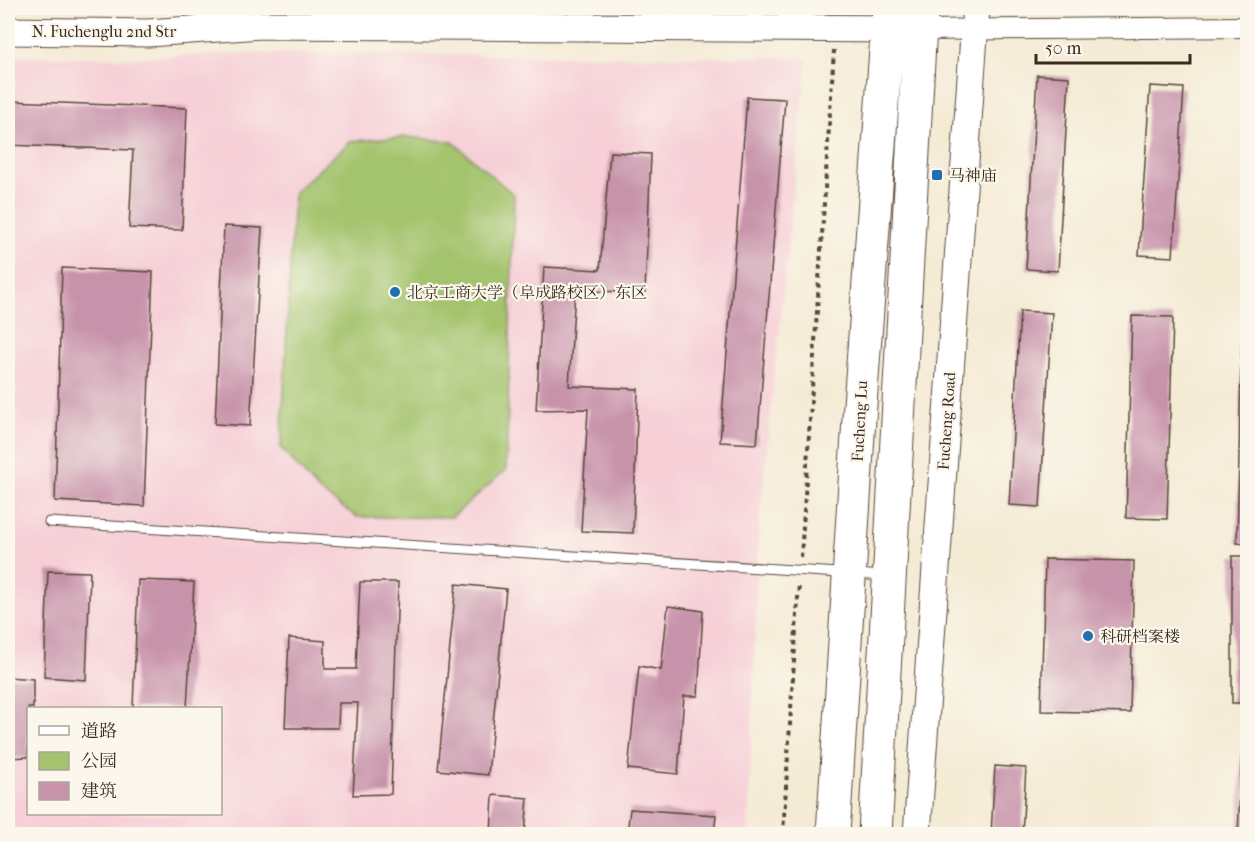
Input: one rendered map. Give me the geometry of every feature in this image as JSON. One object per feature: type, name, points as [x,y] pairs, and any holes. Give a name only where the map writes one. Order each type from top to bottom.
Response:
[{"type":"highway","name":"Fucheng Lu","points":[[833,834],[887,18]]},
{"type":"highway","points":[[875,834],[920,19]]},
{"type":"street","name":"N. Fuchenglu 2nd Str","points":[[8,31],[148,33],[204,18],[261,25],[836,27],[887,18],[920,19]]},
{"type":"street","points":[[920,19],[975,18],[1248,27]]},
{"type":"street","name":"Fucheng Road","points":[[917,834],[975,18]]},
{"type":"lane","points":[[49,522],[890,576]]},
{"type":"path","points":[[783,834],[836,27]]},
{"type":"shaded area","name":"北京工商大学（阜成路校区）东区","points":[[245,53],[807,58],[759,526],[748,834],[8,834],[8,56],[126,58]]},
{"type":"green space","points":[[407,137],[453,142],[514,195],[506,470],[452,517],[357,517],[319,491],[281,448],[294,192],[351,141]]},
{"type":"building","points":[[1037,75],[1069,77],[1058,271],[1026,269]]},
{"type":"building","points":[[1150,86],[1184,88],[1173,257],[1139,255]]},
{"type":"building","points":[[747,97],[785,99],[757,444],[720,442]]},
{"type":"building","points":[[10,101],[187,108],[182,230],[129,228],[133,150],[8,145]]},
{"type":"building","points":[[610,152],[651,154],[645,292],[575,291],[569,386],[638,389],[633,533],[581,531],[588,409],[536,410],[544,267],[600,270]]},
{"type":"building","points":[[224,226],[262,228],[250,426],[215,424]]},
{"type":"building","points":[[62,268],[153,272],[144,506],[55,501]]},
{"type":"building","points":[[1020,311],[1052,313],[1040,507],[1009,505]]},
{"type":"building","points":[[1132,316],[1173,317],[1167,519],[1126,518]]},
{"type":"building","points":[[1242,322],[1248,322],[1248,544],[1237,543]]},
{"type":"building","points":[[1232,556],[1248,556],[1248,703],[1232,703]]},
{"type":"building","name":"科研档案楼","points":[[1045,559],[1134,561],[1130,713],[1041,711]]},
{"type":"building","points":[[48,571],[90,572],[86,680],[44,677]]},
{"type":"building","points":[[138,580],[194,582],[187,707],[133,707]]},
{"type":"building","points":[[360,582],[398,582],[391,794],[353,795],[358,703],[339,703],[338,728],[285,728],[289,638],[325,641],[325,669],[356,669]]},
{"type":"building","points":[[456,584],[506,589],[488,775],[438,770]]},
{"type":"building","points":[[668,606],[703,611],[698,696],[684,696],[678,774],[628,769],[639,666],[661,670]]},
{"type":"building","points":[[8,677],[33,679],[33,707],[27,707],[27,757],[8,758]]},
{"type":"building","points":[[1242,749],[1248,749],[1248,834],[1238,834]]},
{"type":"building","points":[[995,766],[1026,768],[1022,834],[991,834]]},
{"type":"building","points":[[493,795],[528,798],[525,834],[491,834]]},
{"type":"building","points":[[630,809],[716,815],[714,834],[627,834]]},
{"type":"building","points":[[47,830],[93,831],[93,834],[41,834]]},
{"type":"place","name":"马神庙","points":[[937,175]]},
{"type":"place","name":"北京工商大学（阜成路校区）东区","points":[[395,292]]},
{"type":"place","name":"科研档案楼","points":[[1088,636]]}]
